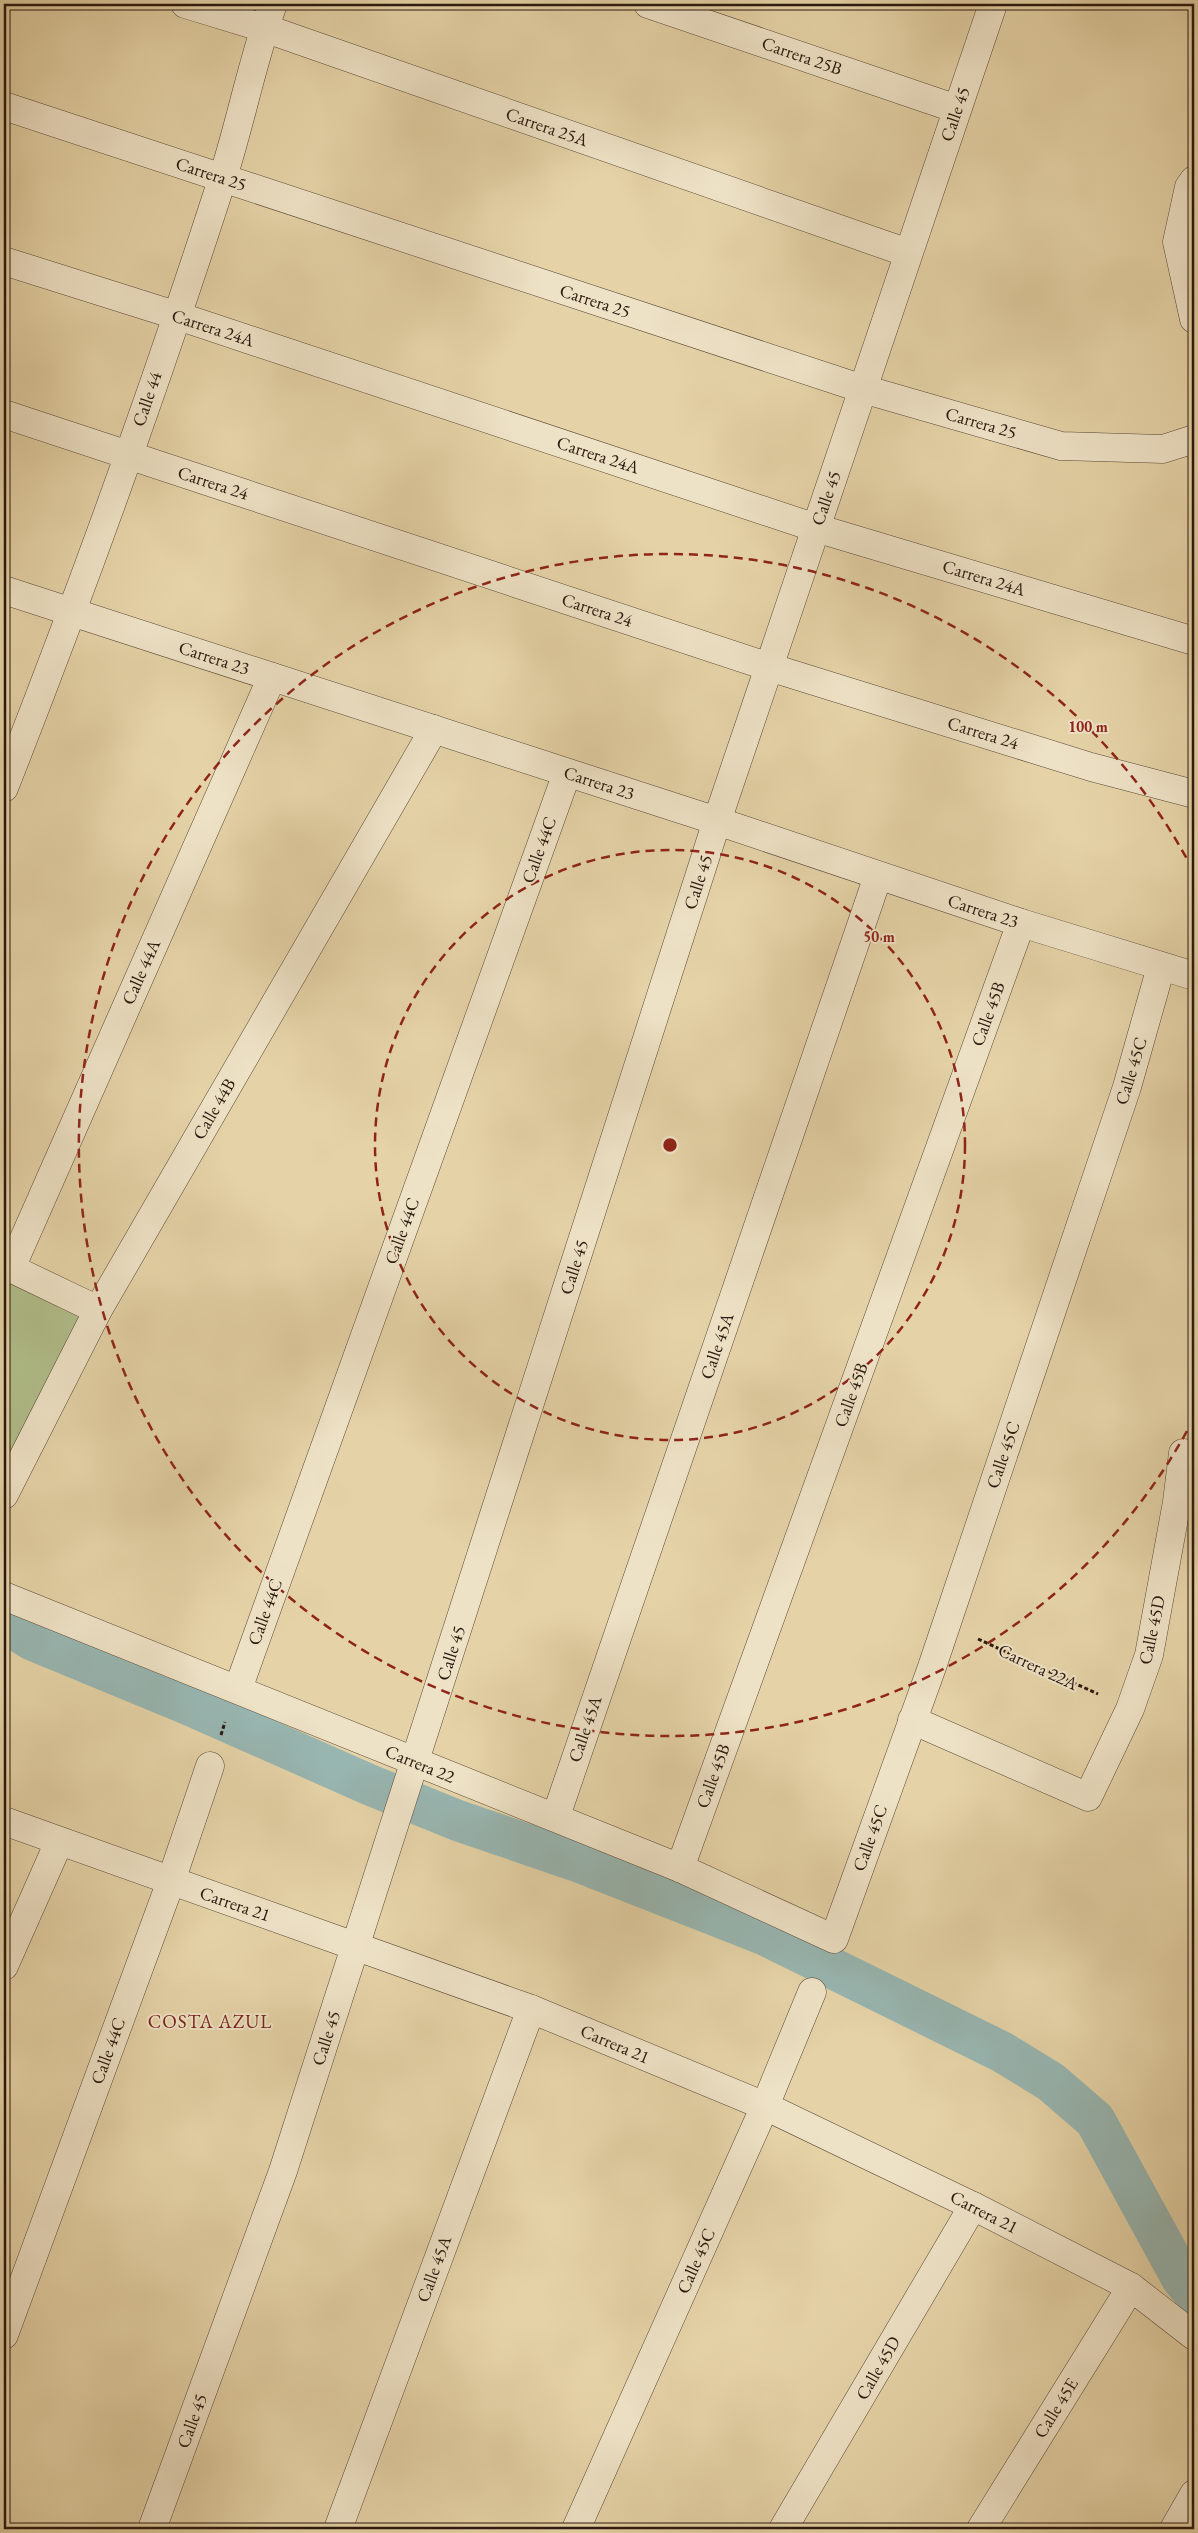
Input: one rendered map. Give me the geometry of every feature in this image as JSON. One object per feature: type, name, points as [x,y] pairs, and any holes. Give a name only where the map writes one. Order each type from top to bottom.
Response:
[{"type":"street","name":"Carrera 25A","points":[[185,4],[269,16],[908,253]]},
{"type":"street","name":"Carrera 25B","points":[[648,4],[957,109]]},
{"type":"street","name":"Calle 45","points":[[152,2529],[283,2171],[392,1837],[717,820],[992,4]]},
{"type":"street","name":"Calle 44","points":[[4,788],[73,612],[128,455],[222,178],[269,16]]},
{"type":"street","name":"Carrera 25","points":[[4,106],[863,389],[1061,446],[1163,449],[1194,440]]},
{"type":"street","points":[[1194,180],[1189,187],[1177,242],[1194,319]]},
{"type":"street","name":"Carrera 24A","points":[[4,261],[175,315],[816,528],[1194,641]]},
{"type":"street","name":"Carrera 24","points":[[4,414],[769,667],[1091,767],[1194,794]]},
{"type":"street","name":"Carrera 23","points":[[4,590],[717,820],[1021,923],[1194,976]]},
{"type":"street","name":"Calle 44A","points":[[7,1266],[272,677]]},
{"type":"street","name":"Calle 44B","points":[[4,1495],[98,1310],[434,729]]},
{"type":"street","name":"Calle 44C","points":[[238,1690],[567,772]]},
{"type":"street","name":"Calle 45A","points":[[556,1816],[878,876]]},
{"type":"street","name":"Calle 45B","points":[[680,1868],[1021,923]]},
{"type":"street","name":"Calle 45C","points":[[834,1939],[946,1624],[1127,1087],[1162,967]]},
{"type":"street","points":[[7,1266],[98,1310]]},
{"type":"street","name":"Calle 45D","points":[[912,1720],[1088,1797],[1130,1710],[1149,1654],[1177,1502],[1183,1453]]},
{"type":"street","name":"Carrera 22","points":[[4,1596],[238,1690],[412,1774],[556,1816],[680,1868],[834,1939]]},
{"type":"street","name":"Calle 44C","points":[[4,2336],[171,1881],[210,1766]]},
{"type":"street","name":"Carrera 21","points":[[4,1821],[531,2009],[765,2106],[973,2206],[1131,2287],[1194,2336]]},
{"type":"street","points":[[4,1966],[59,1842]]},
{"type":"street","name":"Calle 45C","points":[[576,2529],[765,2106],[812,1992]]},
{"type":"street","name":"Calle 45A","points":[[338,2529],[531,2009]]},
{"type":"street","name":"Calle 45D","points":[[783,2529],[973,2206]]},
{"type":"street","name":"Calle 45E","points":[[981,2529],[1131,2287]]},
{"type":"street","points":[[1174,2529],[1194,2494]]},
{"type":"path","name":"Carrera 22A","points":[[946,1624],[1130,1710]]},
{"type":"green space","points":[[4,1265],[98,1310],[4,1495]]},
{"type":"waterway","points":[[4,1623],[32,1640],[187,1704],[370,1785],[459,1821],[576,1861],[767,1936],[1002,2052],[1051,2082],[1095,2120],[1182,2279],[1194,2293]]},
{"type":"district","name":"COSTA AZUL","points":[[210,2021]]}]
